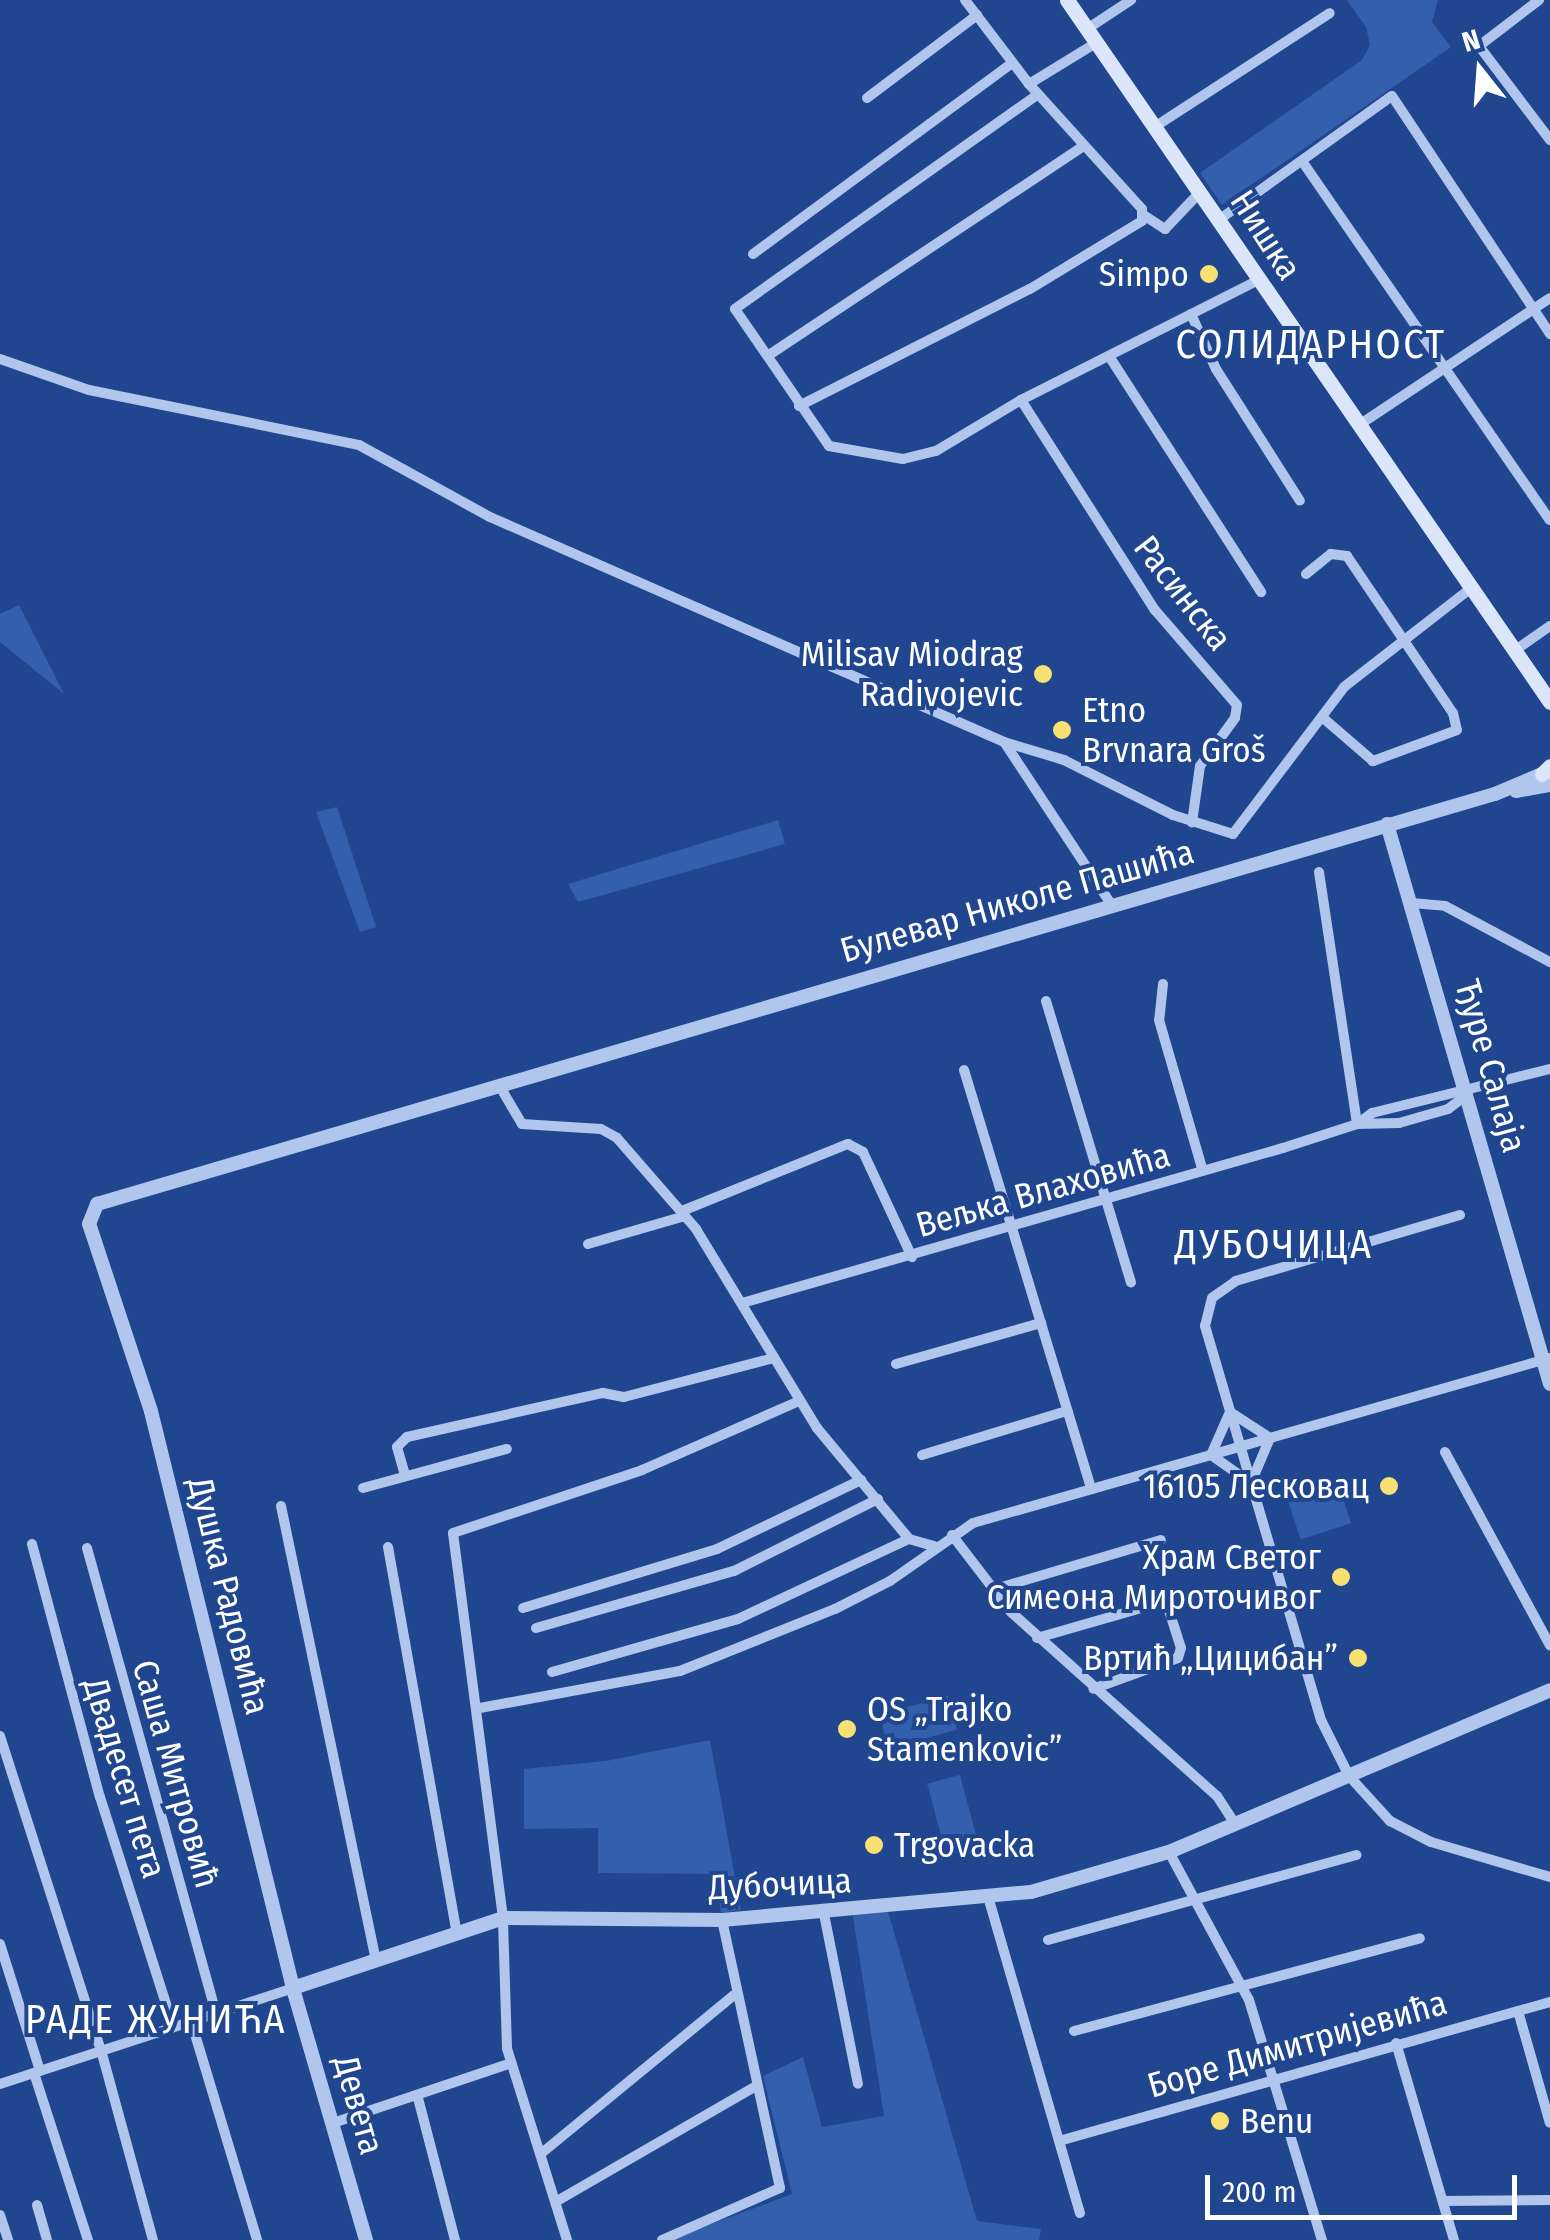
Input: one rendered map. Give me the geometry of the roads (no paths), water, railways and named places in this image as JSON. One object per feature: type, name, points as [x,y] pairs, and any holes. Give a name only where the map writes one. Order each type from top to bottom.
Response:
[{"type":"main road","name":"Нишка","points":[[1067,0],[1550,702]]},
{"type":"street","points":[[965,0],[1080,148],[1145,216],[1165,229],[1201,191]]},
{"type":"street","points":[[1029,84],[1092,36],[1130,0]]},
{"type":"street","points":[[1539,0],[1478,44],[1550,140]]},
{"type":"street","points":[[1156,126],[1330,14]]},
{"type":"street","points":[[866,98],[976,15]]},
{"type":"street","points":[[753,254],[1012,63]]},
{"type":"street","points":[[1037,95],[735,309],[829,446],[903,458],[936,451],[1021,400],[1259,280]]},
{"type":"street","points":[[1220,219],[1392,96],[1550,334]]},
{"type":"street","points":[[769,355],[1080,148]]},
{"type":"street","points":[[1302,161],[1550,520]]},
{"type":"street","points":[[800,406],[1062,272],[1145,216]]},
{"type":"street","points":[[1358,425],[1550,298]]},
{"type":"street","points":[[1191,314],[1216,369],[1300,501]]},
{"type":"street","points":[[1109,356],[1261,592]]},
{"type":"street","points":[[0,360],[88,390],[359,446],[490,517],[1004,742],[1064,760],[1192,822],[1233,834],[1344,687],[1402,636],[1472,588]]},
{"type":"street","name":"Расинска","points":[[1021,400],[1155,610],[1237,705],[1235,718],[1200,766],[1192,822]]},
{"type":"street","points":[[1306,574],[1342,552],[1454,712],[1456,734],[1373,760],[1322,717]]},
{"type":"street","points":[[1514,652],[1550,626]]},
{"type":"street","points":[[1004,742],[1111,904]]},
{"type":"street","name":"Булевар Николе Пашића","points":[[89,1224],[106,1198],[1496,794],[1548,774]]},
{"type":"street","name":"Ђуре Салаја","points":[[1387,824],[1547,1360],[1550,1384]]},
{"type":"street","points":[[1319,872],[1358,1124]]},
{"type":"street","points":[[1412,903],[1445,906],[1550,962]]},
{"type":"street","points":[[1163,984],[1159,1020],[1204,1171]]},
{"type":"street","points":[[1046,1001],[1131,1282]]},
{"type":"street","name":"Вељка Влаховића","points":[[742,1303],[1014,1228],[1358,1124],[1399,1123],[1448,1109],[1468,1094],[1550,1069]]},
{"type":"street","points":[[964,1070],[1092,1487]]},
{"type":"street","points":[[499,1085],[522,1124],[612,1134],[684,1214],[742,1303],[799,1402],[909,1539],[935,1546]]},
{"type":"street","name":"Вељка Влаховића","points":[[1358,1124],[1372,1113],[1443,1092],[1468,1094]]},
{"type":"street","points":[[588,1244],[684,1214],[848,1144],[864,1152],[912,1257]]},
{"type":"street","points":[[1460,1215],[1218,1291],[1205,1326],[1320,1720],[1349,1776],[1390,1821],[1431,1842],[1550,1876]]},
{"type":"street","name":"Душка Радовића","points":[[89,1224],[174,1494],[293,1988]]},
{"type":"street","points":[[896,1364],[1041,1323]]},
{"type":"street","points":[[405,1475],[397,1447],[407,1436],[602,1394],[624,1397],[774,1358]]},
{"type":"street","points":[[480,1708],[628,1684],[759,1644],[890,1580],[973,1523],[1547,1360]]},
{"type":"street","points":[[566,2240],[543,2152],[510,2063],[503,1918],[480,1708],[454,1531],[642,1470],[799,1402]]},
{"type":"street","points":[[922,1455],[1067,1412]]},
{"type":"street","points":[[1230,1412],[1270,1438]]},
{"type":"street","points":[[1210,1455],[1230,1412]]},
{"type":"street","points":[[1251,1482],[1270,1438]]},
{"type":"street","points":[[363,1488],[507,1448]]},
{"type":"street","points":[[1445,1452],[1550,1645]]},
{"type":"street","points":[[1210,1455],[1251,1482]]},
{"type":"street","points":[[523,1608],[717,1549],[861,1480]]},
{"type":"street","points":[[536,1628],[734,1571],[878,1499]]},
{"type":"street","points":[[281,1506],[375,1957]]},
{"type":"street","points":[[952,1536],[992,1590],[1037,1638],[1217,1796],[1235,1824]]},
{"type":"street","points":[[552,1672],[721,1625],[909,1539]]},
{"type":"street","points":[[992,1590],[1161,1540]]},
{"type":"street","name":"Двадесет пета","points":[[32,1544],[100,1796],[173,2026]]},
{"type":"street","points":[[388,1546],[456,1928]]},
{"type":"street","name":"Саша Митровић","points":[[87,1548],[216,2013]]},
{"type":"street","points":[[1037,1638],[1166,1601],[1178,1658],[1093,1689]]},
{"type":"street","name":"Дубочица","points":[[0,2084],[293,1988],[456,1928],[503,1918],[722,1920],[989,1900],[1170,1852],[1550,1690]]},
{"type":"street","points":[[0,1736],[101,2050],[153,2240]]},
{"type":"street","points":[[1170,1852],[1241,1982],[1322,2240]]},
{"type":"street","points":[[1048,1940],[1356,1855]]},
{"type":"street","points":[[989,1900],[1080,2213]]},
{"type":"street","points":[[824,1914],[858,2084]]},
{"type":"street","points":[[662,2240],[776,2195],[780,2182],[734,1994],[722,1920]]},
{"type":"street","points":[[1074,2031],[1241,1982],[1420,1938]]},
{"type":"street","points":[[0,1944],[88,2240]]},
{"type":"street","name":"Девета","points":[[293,1988],[366,2240]]},
{"type":"street","points":[[543,2152],[734,1994]]},
{"type":"street","name":"Боре Димитријевића","points":[[1059,2141],[1396,2042],[1550,2002]]},
{"type":"street","points":[[1518,2011],[1550,2123]]},
{"type":"street","points":[[191,2020],[257,2240]]},
{"type":"street","points":[[1396,2042],[1454,2240]]},
{"type":"street","points":[[333,2123],[418,2098],[510,2063]]},
{"type":"street","points":[[557,2201],[756,2086]]},
{"type":"street","points":[[418,2098],[455,2240]]},
{"type":"street","points":[[1442,2201],[1550,2200]]},
{"type":"street","points":[[36,2205],[47,2240]]},
{"type":"street","points":[[0,2215],[8,2240]]},
{"type":"place","name":"Simpo","points":[[1209,274]]},
{"type":"place","name":"Milisav Miodrag Radivojevic","points":[[1043,674]]},
{"type":"place","name":"Etno Brvnara Groš","points":[[1062,730]]},
{"type":"place","name":"16105 Лесковац","points":[[1389,1486]]},
{"type":"place","name":"Храм Светог Симеона Мироточивог","points":[[1341,1577]]},
{"type":"place","name":"Вртић „Цицибан”","points":[[1358,1658]]},
{"type":"place","name":"OS „Trajko Stamenkovic”","points":[[847,1729]]},
{"type":"place","name":"Trgovacka","points":[[874,1845]]},
{"type":"place","name":"Benu","points":[[1220,2121]]},
{"type":"district","name":"СОЛИДАРНОСТ","points":[[1311,345]]},
{"type":"district","name":"ДУБОЧИЦА","points":[[1274,1245]]},
{"type":"district","name":"РАДЕ ЖУНИЋА","points":[[156,2020]]}]
